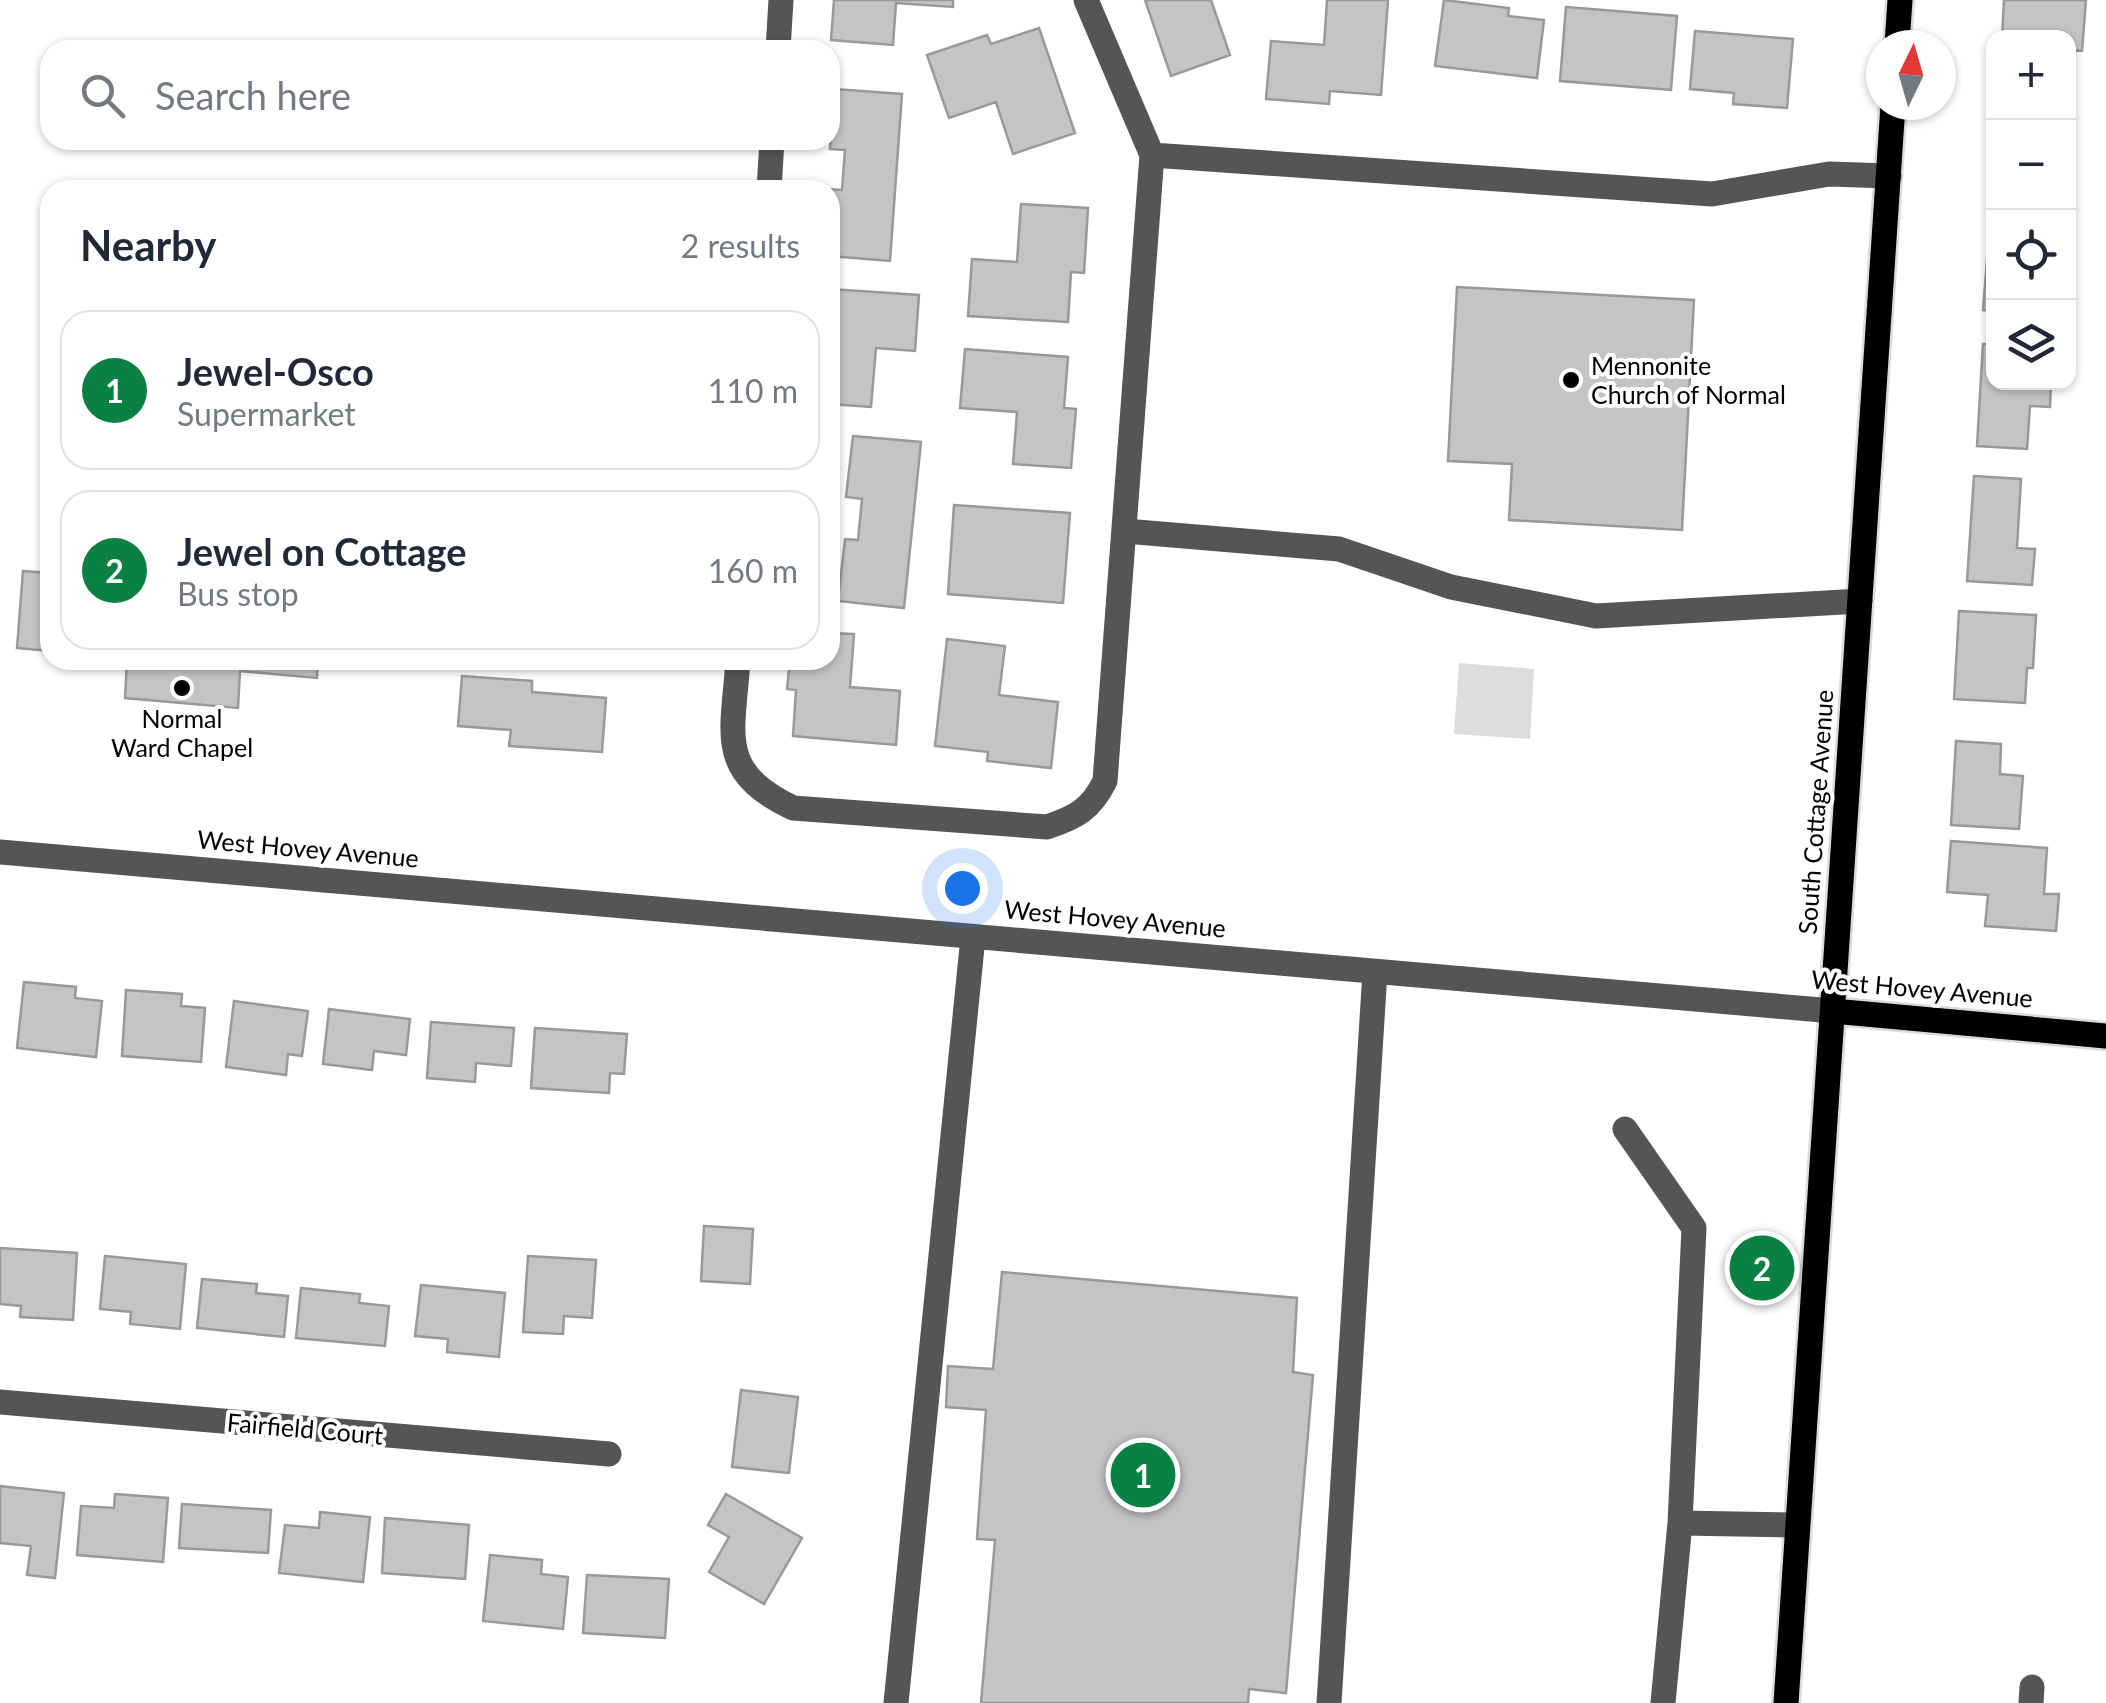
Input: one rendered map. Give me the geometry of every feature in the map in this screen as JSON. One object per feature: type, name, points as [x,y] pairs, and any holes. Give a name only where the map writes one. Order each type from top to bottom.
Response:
[{"type":"main road","points":[[1898,30],[1900,0]]},
{"type":"main road","name":"South Cottage Avenue","points":[[1786,1703],[1893,120]]},
{"type":"main road","name":"West Hovey Avenue","points":[[1833,1012],[2106,1036]]},
{"type":"street","points":[[779,40],[781,0]]},
{"type":"street","points":[[737,670],[733,734],[741,773],[762,793],[793,808],[1047,827],[1078,817],[1094,802],[1104,781],[1152,155],[1086,0]]},
{"type":"street","points":[[770,180],[771,150]]},
{"type":"street","points":[[1152,155],[1712,194],[1829,174],[1889,176]]},
{"type":"street","points":[[1126,531],[1339,548],[1451,588],[1596,616],[1860,601]]},
{"type":"street","name":"West Hovey Avenue","points":[[0,852],[1833,1012]]},
{"type":"street","points":[[896,1703],[972,937]]},
{"type":"street","points":[[1329,1703],[1375,972]]},
{"type":"street","points":[[1626,1129],[1694,1228],[1680,1523],[1663,1703]]},
{"type":"street","name":"Fairfield Court","points":[[0,1402],[609,1454]]},
{"type":"street","points":[[1680,1523],[1797,1526]]},
{"type":"shaded area","points":[[1459,663],[1534,669],[1530,739],[1454,734]]},
{"type":"building","points":[[834,0],[953,0],[953,7],[896,3],[893,45],[831,40]]},
{"type":"building","points":[[1145,0],[1211,0],[1230,55],[1171,76]]},
{"type":"building","points":[[1327,0],[1388,0],[1381,95],[1330,91],[1329,104],[1266,99],[1271,41],[1324,45]]},
{"type":"building","points":[[1444,0],[1509,8],[1508,16],[1544,20],[1537,78],[1435,66]]},
{"type":"building","points":[[2004,0],[2086,0],[2082,51],[2076,51],[2076,30],[2002,30]]},
{"type":"building","points":[[1566,7],[1677,16],[1671,90],[1560,81]]},
{"type":"building","points":[[1039,28],[1075,133],[1013,154],[996,102],[949,118],[927,55],[987,35],[991,44]]},
{"type":"building","points":[[1695,31],[1793,39],[1787,108],[1733,104],[1734,93],[1690,89]]},
{"type":"building","points":[[840,89],[902,94],[890,261],[840,257],[840,190],[845,150],[840,150]]},
{"type":"building","points":[[1021,204],[1088,208],[1084,273],[1071,272],[1068,322],[968,316],[972,259],[1017,262]]},
{"type":"building","name":"Mennonite Church of Normal","points":[[1457,287],[1694,300],[1682,530],[1509,520],[1512,464],[1448,461]]},
{"type":"building","points":[[840,290],[919,295],[915,351],[876,348],[871,407],[840,405]]},
{"type":"building","points":[[1983,344],[1986,390],[2051,390],[2050,407],[2030,406],[2027,449],[1977,446]]},
{"type":"building","points":[[965,349],[1068,357],[1064,408],[1076,409],[1071,468],[1013,464],[1017,412],[960,408]]},
{"type":"building","points":[[853,436],[921,442],[904,608],[840,601],[845,539],[858,540],[862,499],[846,497]]},
{"type":"building","points":[[1974,476],[2021,479],[2017,548],[2035,549],[2032,585],[1967,581]]},
{"type":"building","points":[[954,505],[1070,513],[1063,603],[948,594]]},
{"type":"building","points":[[23,571],[40,572],[40,650],[17,648]]},
{"type":"building","points":[[1959,611],[2036,615],[2033,668],[2027,668],[2025,703],[1954,699]]},
{"type":"building","points":[[840,633],[854,634],[850,687],[900,691],[896,745],[793,736],[796,690],[787,689],[789,670],[840,670]]},
{"type":"building","points":[[947,639],[1005,646],[999,695],[1058,702],[1051,768],[987,761],[988,752],[935,746]]},
{"type":"building","name":"Normal Ward Chapel","points":[[126,670],[317,670],[317,678],[240,671],[238,708],[125,698]]},
{"type":"building","points":[[462,676],[532,681],[532,692],[606,698],[602,752],[509,746],[511,730],[458,726]]},
{"type":"building","points":[[1956,741],[2001,744],[2000,774],[2023,776],[2019,829],[1951,825]]},
{"type":"building","points":[[1951,841],[2047,848],[2044,894],[2059,894],[2056,931],[1985,926],[1988,895],[1947,892]]},
{"type":"building","points":[[24,982],[76,987],[75,998],[102,1001],[96,1057],[17,1048]]},
{"type":"building","points":[[126,990],[182,994],[181,1006],[205,1008],[201,1062],[122,1056]]},
{"type":"building","points":[[234,1001],[308,1011],[302,1056],[288,1054],[286,1075],[226,1067]]},
{"type":"building","points":[[329,1009],[410,1019],[406,1055],[374,1051],[372,1070],[323,1064]]},
{"type":"building","points":[[431,1022],[514,1028],[511,1066],[476,1063],[475,1082],[427,1078]]},
{"type":"building","points":[[535,1028],[627,1034],[624,1074],[610,1073],[609,1093],[531,1088]]},
{"type":"building","points":[[704,1226],[753,1229],[750,1284],[701,1281]]},
{"type":"building","points":[[0,1248],[77,1253],[73,1320],[20,1317],[21,1306],[0,1304]]},
{"type":"building","points":[[105,1256],[186,1264],[180,1329],[130,1324],[131,1312],[100,1309]]},
{"type":"building","points":[[528,1256],[596,1260],[592,1318],[564,1316],[563,1334],[523,1332]]},
{"type":"building","points":[[1002,1272],[1297,1298],[1293,1372],[1313,1375],[1286,1693],[1249,1689],[1248,1703],[981,1703],[995,1540],[977,1539],[986,1410],[946,1407],[948,1366],[993,1369]]},
{"type":"building","points":[[202,1279],[257,1284],[256,1293],[288,1296],[284,1337],[197,1328]]},
{"type":"building","points":[[421,1285],[505,1293],[499,1357],[447,1352],[448,1339],[415,1336]]},
{"type":"building","points":[[301,1288],[360,1294],[359,1303],[389,1306],[385,1346],[296,1338]]},
{"type":"building","points":[[741,1390],[798,1397],[789,1473],[732,1467]]},
{"type":"building","points":[[0,1486],[64,1493],[55,1578],[27,1575],[31,1546],[0,1543]]},
{"type":"building","points":[[115,1494],[168,1498],[163,1562],[77,1555],[81,1506],[114,1508]]},
{"type":"building","points":[[726,1494],[802,1538],[764,1604],[709,1572],[729,1537],[708,1525]]},
{"type":"building","points":[[182,1504],[271,1510],[268,1553],[179,1548]]},
{"type":"building","points":[[320,1512],[370,1517],[363,1582],[279,1573],[285,1525],[319,1528]]},
{"type":"building","points":[[385,1518],[469,1525],[465,1579],[382,1573]]},
{"type":"building","points":[[490,1555],[542,1560],[541,1574],[568,1577],[563,1629],[483,1621]]},
{"type":"building","points":[[587,1575],[669,1579],[665,1638],[583,1633]]},
{"type":"place","name":"Mennonite Church of Normal","points":[[1571,380]]},
{"type":"place","name":"Normal Ward Chapel","points":[[182,688]]},
{"type":"place","name":"Jewel on Cottage","points":[[1762,1268]]},
{"type":"place","name":"Jewel-Osco","points":[[1143,1475]]}]
